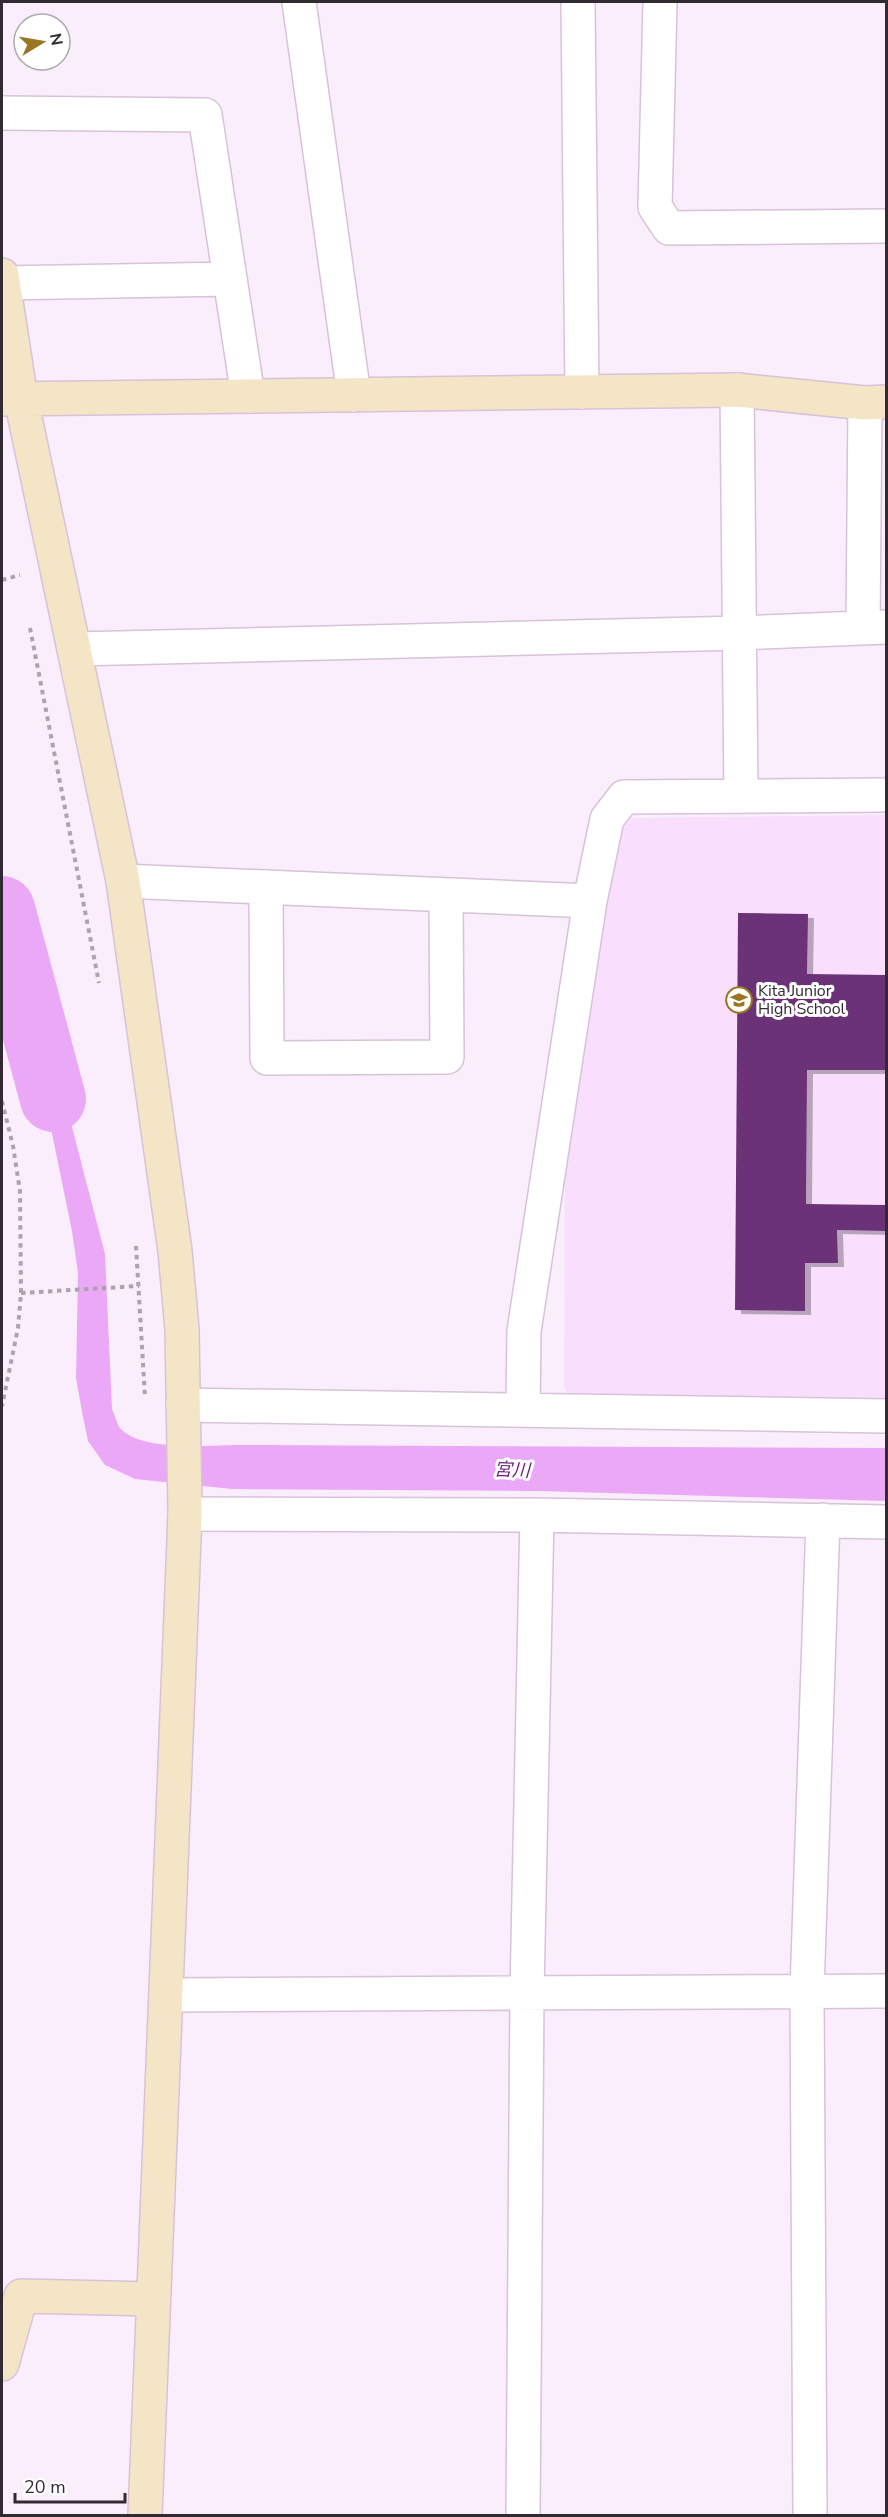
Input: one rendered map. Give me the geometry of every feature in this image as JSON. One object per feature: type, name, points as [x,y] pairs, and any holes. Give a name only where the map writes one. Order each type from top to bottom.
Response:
[{"type":"street","points":[[298,2],[354,395]]},
{"type":"street","points":[[578,2],[582,392]]},
{"type":"street","points":[[660,2],[655,207],[669,228],[886,226]]},
{"type":"street","points":[[2,113],[205,115],[248,396]]},
{"type":"street","points":[[144,2516],[167,1995],[185,1505],[182,1329],[175,1251],[123,881],[75,649],[11,399],[2,279],[229,279]]},
{"type":"street","points":[[737,390],[741,796]]},
{"type":"street","points":[[11,399],[737,390],[876,402],[875,627],[740,633],[75,649]]},
{"type":"street","points":[[523,1409],[524,1331],[590,901],[607,819],[624,797],[886,795]]},
{"type":"street","points":[[123,881],[590,901]]},
{"type":"street","points":[[266,887],[267,1058],[447,1057],[446,894]]},
{"type":"street","points":[[183,1413],[523,1409],[886,1416]]},
{"type":"street","points":[[185,1505],[886,1522]]},
{"type":"street","points":[[523,2516],[527,1992],[537,1515]]},
{"type":"street","points":[[810,2516],[807,1991],[823,1520]]},
{"type":"street","points":[[167,1995],[886,1991]]},
{"type":"street","points":[[2,2364],[21,2296],[153,2299]]},
{"type":"path","points":[[18,564],[22,587]]},
{"type":"path","points":[[2,580],[20,575]]},
{"type":"path","points":[[29,622],[99,985]]},
{"type":"path","points":[[2,1101],[13,1146],[20,1191],[21,1293],[18,1328],[2,1406]]},
{"type":"path","points":[[135,1240],[145,1398]]},
{"type":"path","points":[[21,1293],[139,1286]]},
{"type":"shaded area","name":"Kita Junior High School","points":[[886,815],[886,1404],[576,1401],[564,1388],[565,1166],[618,833],[633,818]]},
{"type":"water","name":"宮川","points":[[41,1008],[105,1254],[112,1409],[120,1428],[133,1437],[146,1442],[178,1446],[886,1448],[886,1501],[539,1491],[232,1489],[135,1479],[105,1465],[88,1441],[83,1417],[76,1378],[78,1273],[72,1231],[50,1124],[20,1013]]},
{"type":"building","points":[[738,913],[808,914],[807,974],[886,975],[886,1070],[807,1070],[806,1204],[886,1205],[886,1231],[837,1230],[838,1263],[805,1263],[805,1311],[735,1310]]},
{"type":"waterway","points":[[2,909],[53,1099]]},
{"type":"place","name":"Kita Junior High School","points":[[739,1000]]}]
